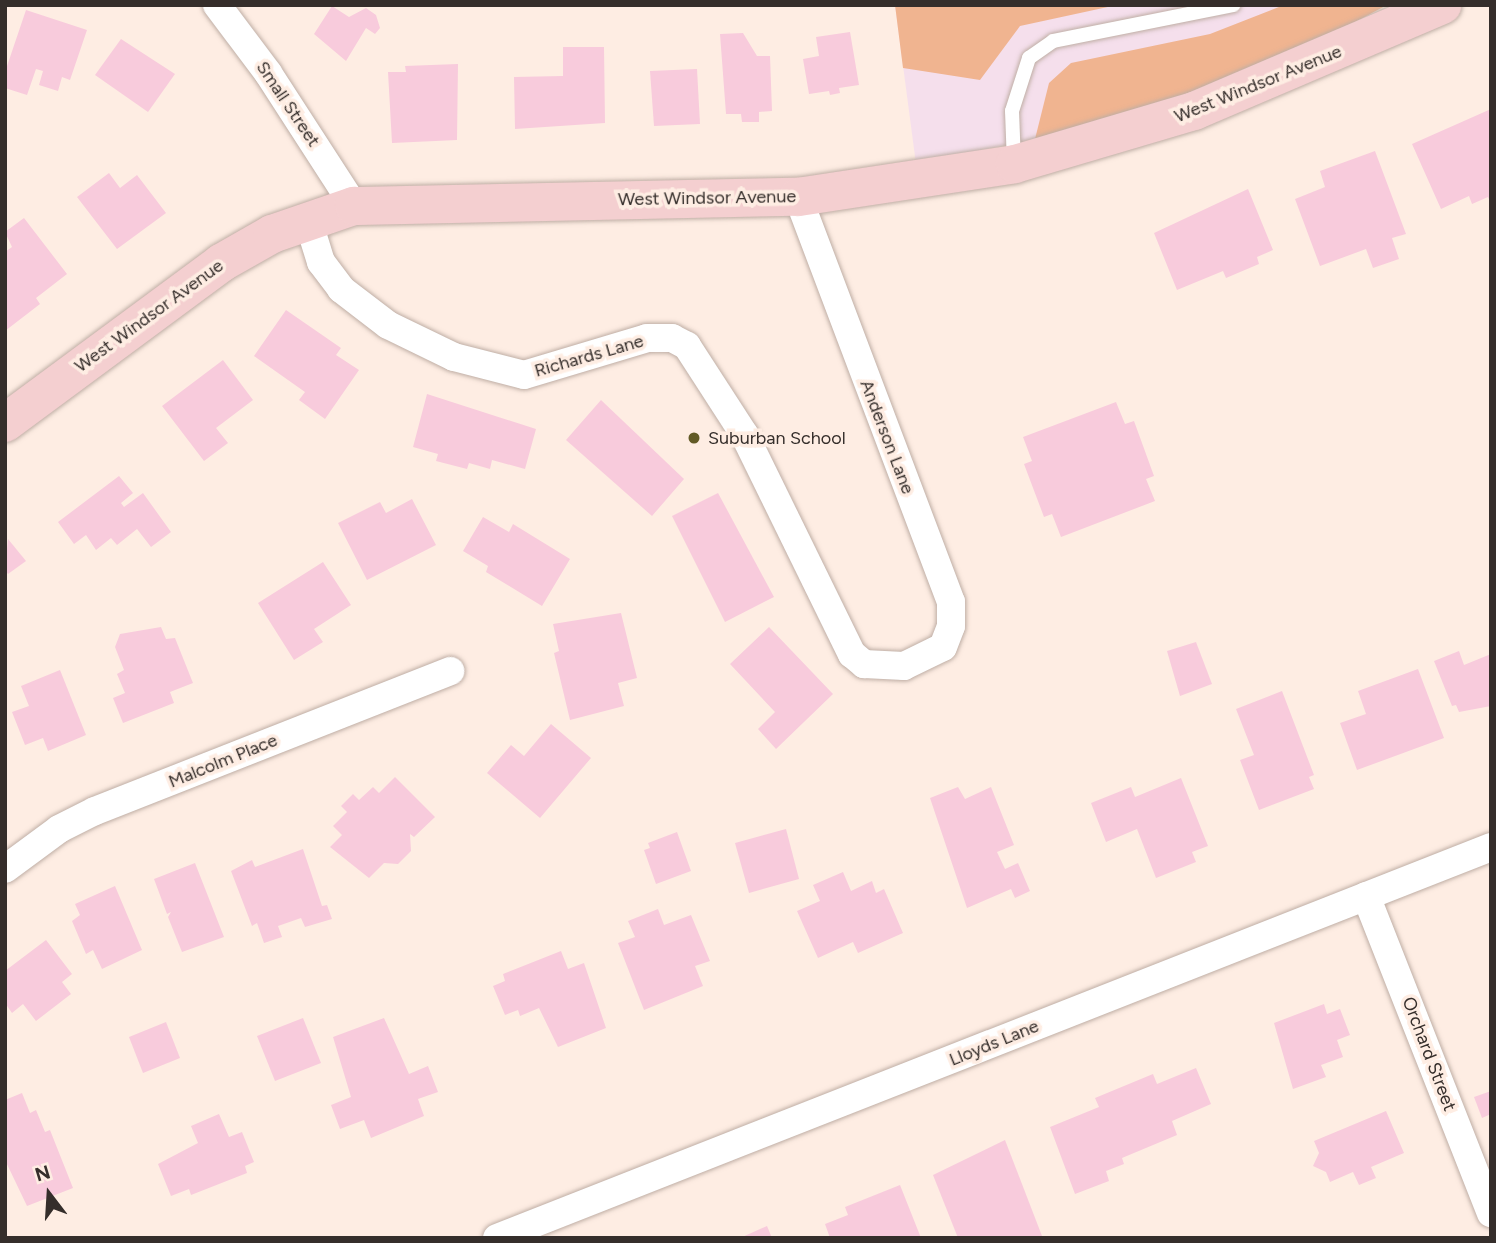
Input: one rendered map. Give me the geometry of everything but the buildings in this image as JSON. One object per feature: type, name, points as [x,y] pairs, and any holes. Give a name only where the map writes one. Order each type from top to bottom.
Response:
[{"type":"street","name":"Small Street","points":[[217,5],[268,73],[354,206]]},
{"type":"street","name":"West Windsor Avenue","points":[[5,423],[221,262],[308,220],[354,206],[798,197],[1014,164],[1194,111],[1441,5]]},
{"type":"street","name":"Anderson Lane","points":[[798,197],[951,602],[951,626],[943,647],[914,663]]},
{"type":"street","name":"Richards Lane","points":[[308,220],[321,262],[341,289],[388,325],[454,357],[524,374],[647,338],[672,338],[687,346],[744,434],[852,654],[864,664],[914,663]]},
{"type":"street","name":"Malcolm Place","points":[[5,869],[59,829],[95,811],[450,671]]},
{"type":"street","name":"Lloyds Lane","points":[[497,1238],[1491,847]]},
{"type":"street","name":"Orchard Street","points":[[1366,896],[1491,1213]]},
{"type":"lane","points":[[1014,164],[1012,111],[1030,58],[1052,41],[1233,5]]},
{"type":"shaded area","points":[[895,5],[1387,5],[1124,120],[916,164]]},
{"type":"shaded area","points":[[895,5],[1117,5],[1020,26],[980,80],[903,68]]},
{"type":"shaded area","points":[[1284,5],[1387,5],[1295,54],[1124,120],[1035,139],[1049,83],[1071,63],[1210,34]]},
{"type":"place","name":"Suburban School","points":[[694,438]]}]
